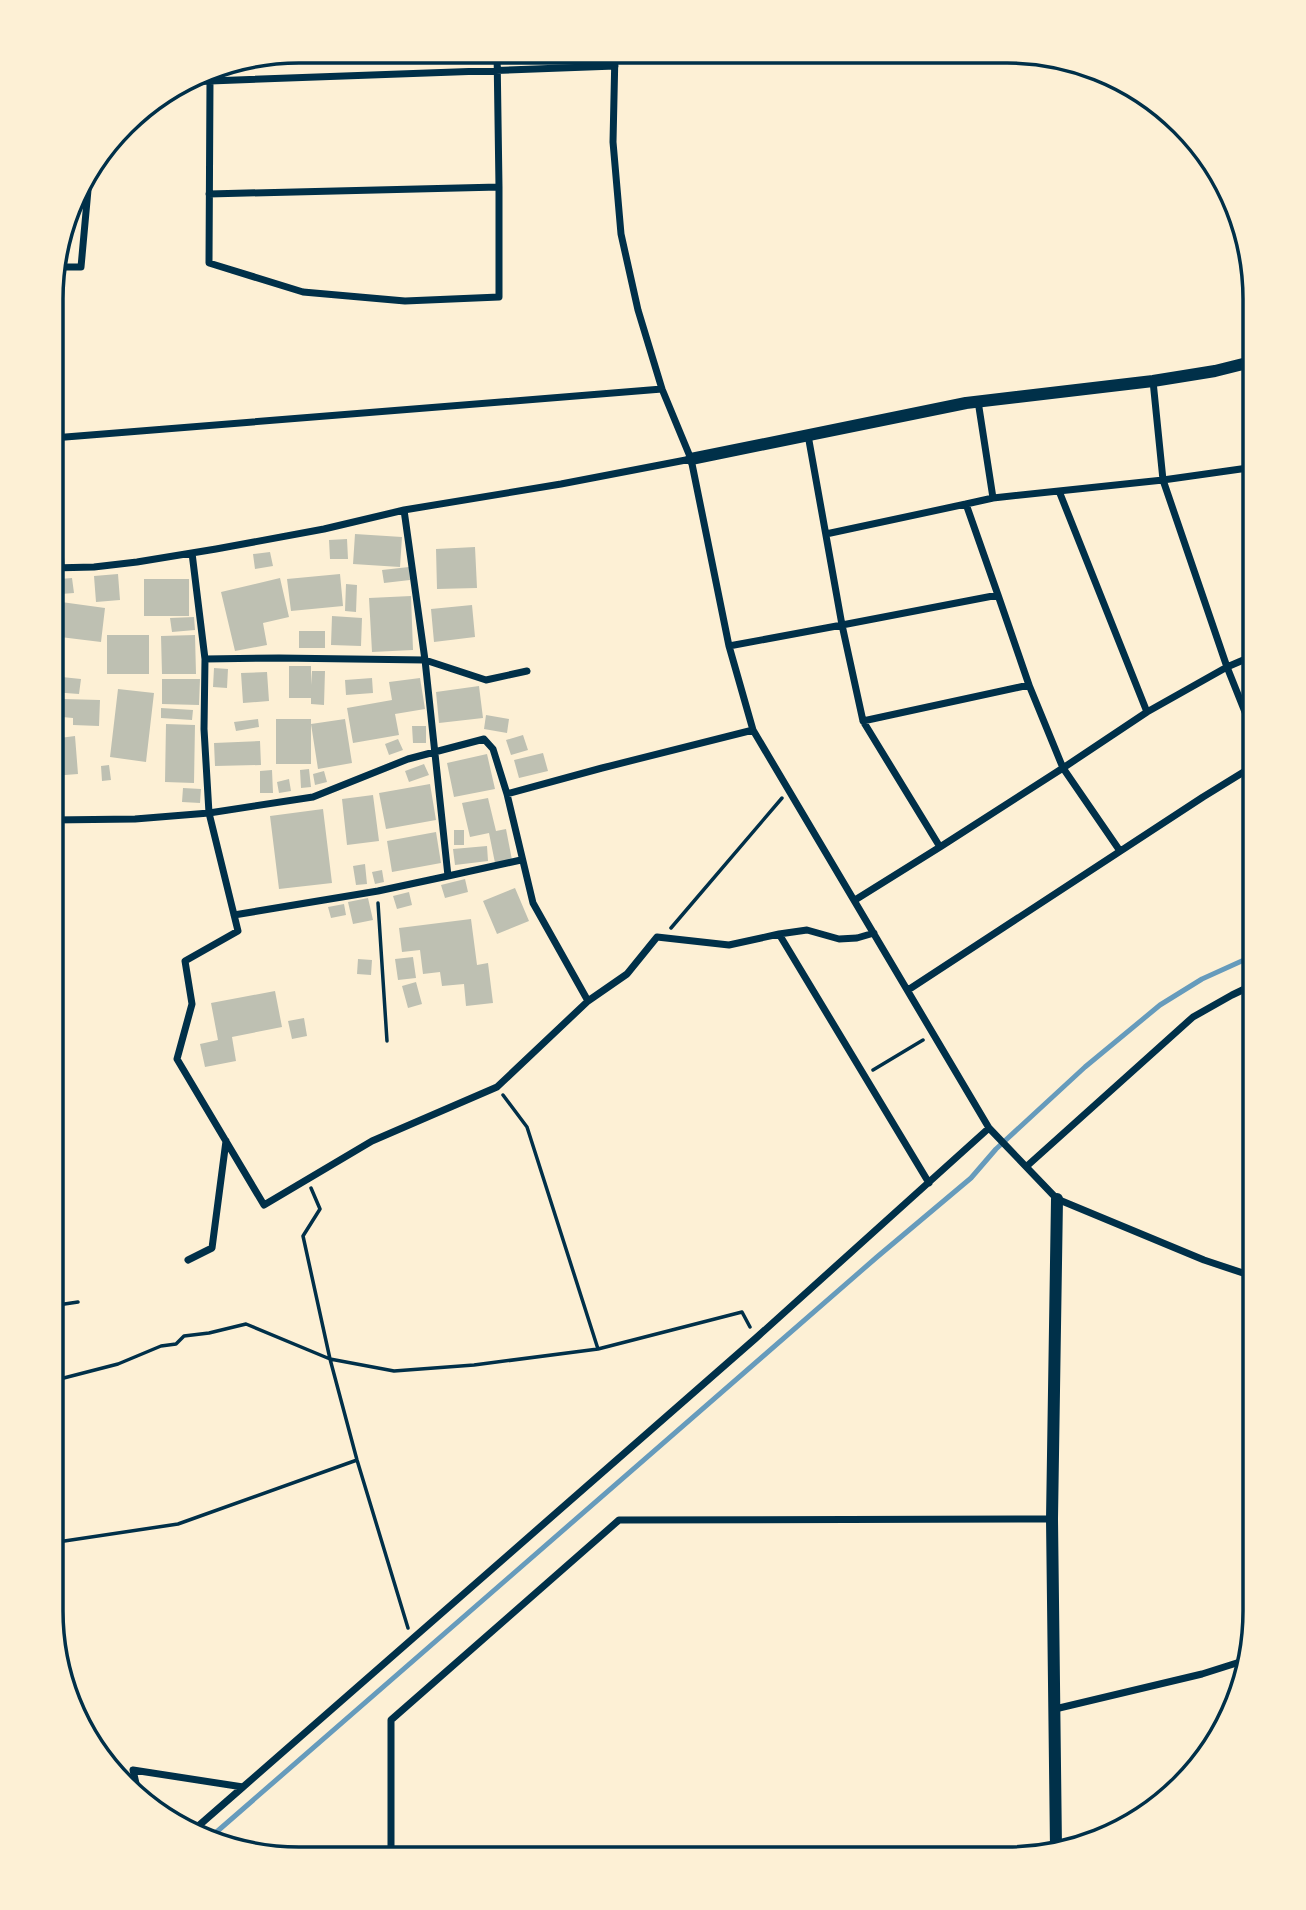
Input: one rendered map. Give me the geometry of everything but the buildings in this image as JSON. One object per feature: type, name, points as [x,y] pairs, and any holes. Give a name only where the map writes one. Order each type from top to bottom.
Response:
[{"type":"street","points":[[209,82],[209,263],[303,292],[405,301],[499,297],[496,63]]},
{"type":"street","points":[[210,81],[615,66],[613,142],[621,234],[638,310],[662,389],[691,459],[729,646],[753,730],[989,1128],[1057,1199],[1204,1260],[1242,1273]]},
{"type":"street","points":[[209,194],[499,187]]},
{"type":"street","points":[[65,267],[81,267],[88,194]]},
{"type":"street","points":[[63,568],[137,562],[324,529],[404,510],[561,484],[978,401],[1153,381],[1243,364]]},
{"type":"street","points":[[1153,381],[1163,480],[1243,706]]},
{"type":"street","points":[[63,437],[662,389]]},
{"type":"street","points":[[978,401],[993,498]]},
{"type":"street","points":[[808,435],[842,625],[863,722],[940,847]]},
{"type":"street","points":[[825,534],[993,498],[1243,469]]},
{"type":"street","points":[[1059,491],[1147,712]]},
{"type":"street","points":[[966,504],[1029,685],[1063,768],[1120,851]]},
{"type":"street","points":[[404,510],[425,660],[448,876]]},
{"type":"street","points":[[192,553],[205,659],[204,729],[209,813],[238,932],[185,961],[191,1004],[177,1059],[264,1205],[372,1141],[497,1087],[588,1001],[627,974],[657,937],[729,945],[779,933],[807,930],[839,939],[874,933]]},
{"type":"street","points":[[729,646],[998,595]]},
{"type":"street","points":[[205,659],[425,660],[486,680],[527,671]]},
{"type":"street","points":[[855,900],[1147,712],[1243,660]]},
{"type":"street","points":[[863,722],[1029,685]]},
{"type":"street","points":[[507,794],[753,730]]},
{"type":"street","points":[[63,820],[135,819],[209,813],[313,797],[408,759],[484,739],[493,749],[507,794],[533,903],[588,1001]]},
{"type":"street","points":[[908,990],[1243,773]]},
{"type":"street","points":[[234,915],[378,891],[522,860]]},
{"type":"street","points":[[779,933],[929,1183]]},
{"type":"street","points":[[1027,1166],[1194,1017],[1242,990]]},
{"type":"street","points":[[200,1825],[756,1339],[989,1128]]},
{"type":"street","points":[[188,1260],[212,1248],[226,1141]]},
{"type":"street","points":[[1056,1841],[1052,1519],[1057,1199]]},
{"type":"street","points":[[391,1847],[391,1720],[619,1520],[1052,1519]]},
{"type":"street","points":[[1055,1709],[1202,1674],[1236,1663]]},
{"type":"street","points":[[135,1781],[133,1770],[243,1787]]},
{"type":"path","points":[[663,937],[790,789]]},
{"type":"path","points":[[378,891],[387,1041]]},
{"type":"path","points":[[864,1075],[934,1034]]},
{"type":"path","points":[[497,1087],[527,1127],[598,1349]]},
{"type":"path","points":[[308,1180],[320,1209],[303,1236],[330,1359],[357,1460],[412,1639]]},
{"type":"path","points":[[63,1304],[78,1302]]},
{"type":"path","points":[[63,1378],[118,1364],[161,1346],[176,1344],[184,1336],[209,1334],[246,1324],[330,1359],[394,1371],[474,1365],[598,1349],[741,1312],[756,1339]]},
{"type":"path","points":[[63,1541],[178,1524],[357,1460]]},
{"type":"waterway","points":[[217,1832],[971,1178],[996,1149],[1085,1067],[1160,1005],[1202,979],[1243,961]]}]
